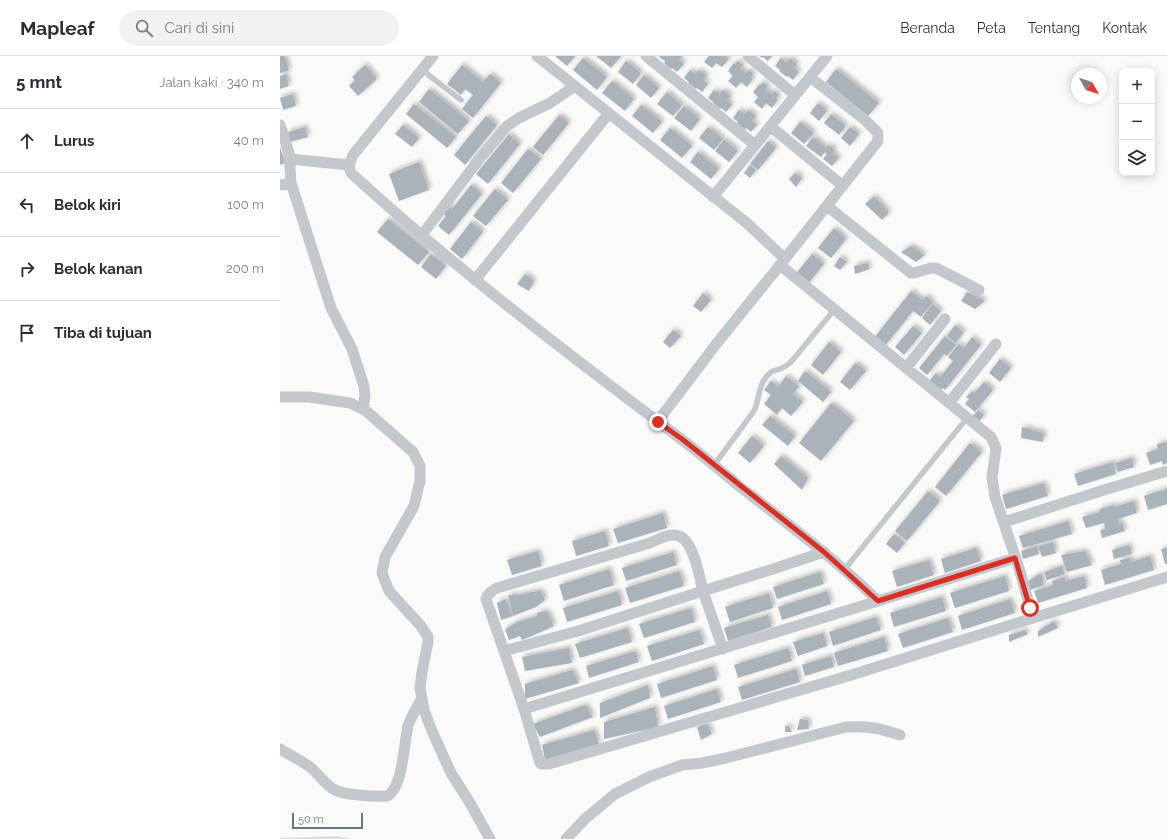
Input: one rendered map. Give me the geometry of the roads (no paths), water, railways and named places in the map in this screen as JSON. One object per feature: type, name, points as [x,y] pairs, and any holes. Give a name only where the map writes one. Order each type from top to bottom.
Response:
[{"type":"street","points":[[433,56],[353,156],[349,168],[351,173],[475,280],[682,439],[824,552],[878,601]]},
{"type":"street","points":[[537,56],[748,224],[783,262],[834,310],[991,438],[996,448],[992,477],[995,497],[1033,618]]},
{"type":"street","points":[[646,56],[755,145]]},
{"type":"street","points":[[748,56],[795,95]]},
{"type":"street","points":[[714,197],[827,56]]},
{"type":"street","points":[[658,422],[717,343],[878,141],[878,133],[865,120],[810,77]]},
{"type":"street","points":[[422,235],[480,158],[507,126],[519,118],[550,103],[575,86]]},
{"type":"street","points":[[475,280],[609,113]]},
{"type":"street","points":[[280,125],[290,159],[286,184],[331,308],[352,349],[364,386],[365,395],[363,409]]},
{"type":"street","points":[[770,126],[843,186]]},
{"type":"street","points":[[290,159],[350,165]]},
{"type":"street","points":[[827,206],[911,273],[936,268],[979,290]]},
{"type":"street","points":[[906,368],[945,319]]},
{"type":"street","points":[[950,404],[996,344]]},
{"type":"street","points":[[280,397],[310,397],[350,402],[363,409],[413,452],[420,466],[420,481],[414,506],[385,557],[382,573],[389,591],[421,626],[428,637],[420,688],[424,710],[451,773],[490,839]]},
{"type":"street","points":[[1004,522],[1167,471]]},
{"type":"street","points":[[723,649],[703,591],[696,562],[687,541],[682,536],[678,535],[672,535],[650,543],[497,588],[490,592],[486,600],[524,709],[538,760],[542,764],[549,764],[848,676],[1167,577]]},
{"type":"street","points":[[504,651],[578,631],[824,552]]},
{"type":"street","points":[[524,709],[1015,558]]},
{"type":"street","points":[[280,749],[310,767],[330,787],[341,793],[387,796],[394,791],[398,782],[408,728],[422,698]]},
{"type":"street","points":[[566,839],[585,819],[615,794],[649,777],[682,765],[726,758],[846,727],[867,726],[884,729],[900,735]]},
{"type":"lane","points":[[422,70],[461,100]]},
{"type":"lane","points":[[714,465],[757,406],[764,379],[772,372],[791,362],[834,310]]},
{"type":"lane","points":[[844,570],[967,418]]}]
